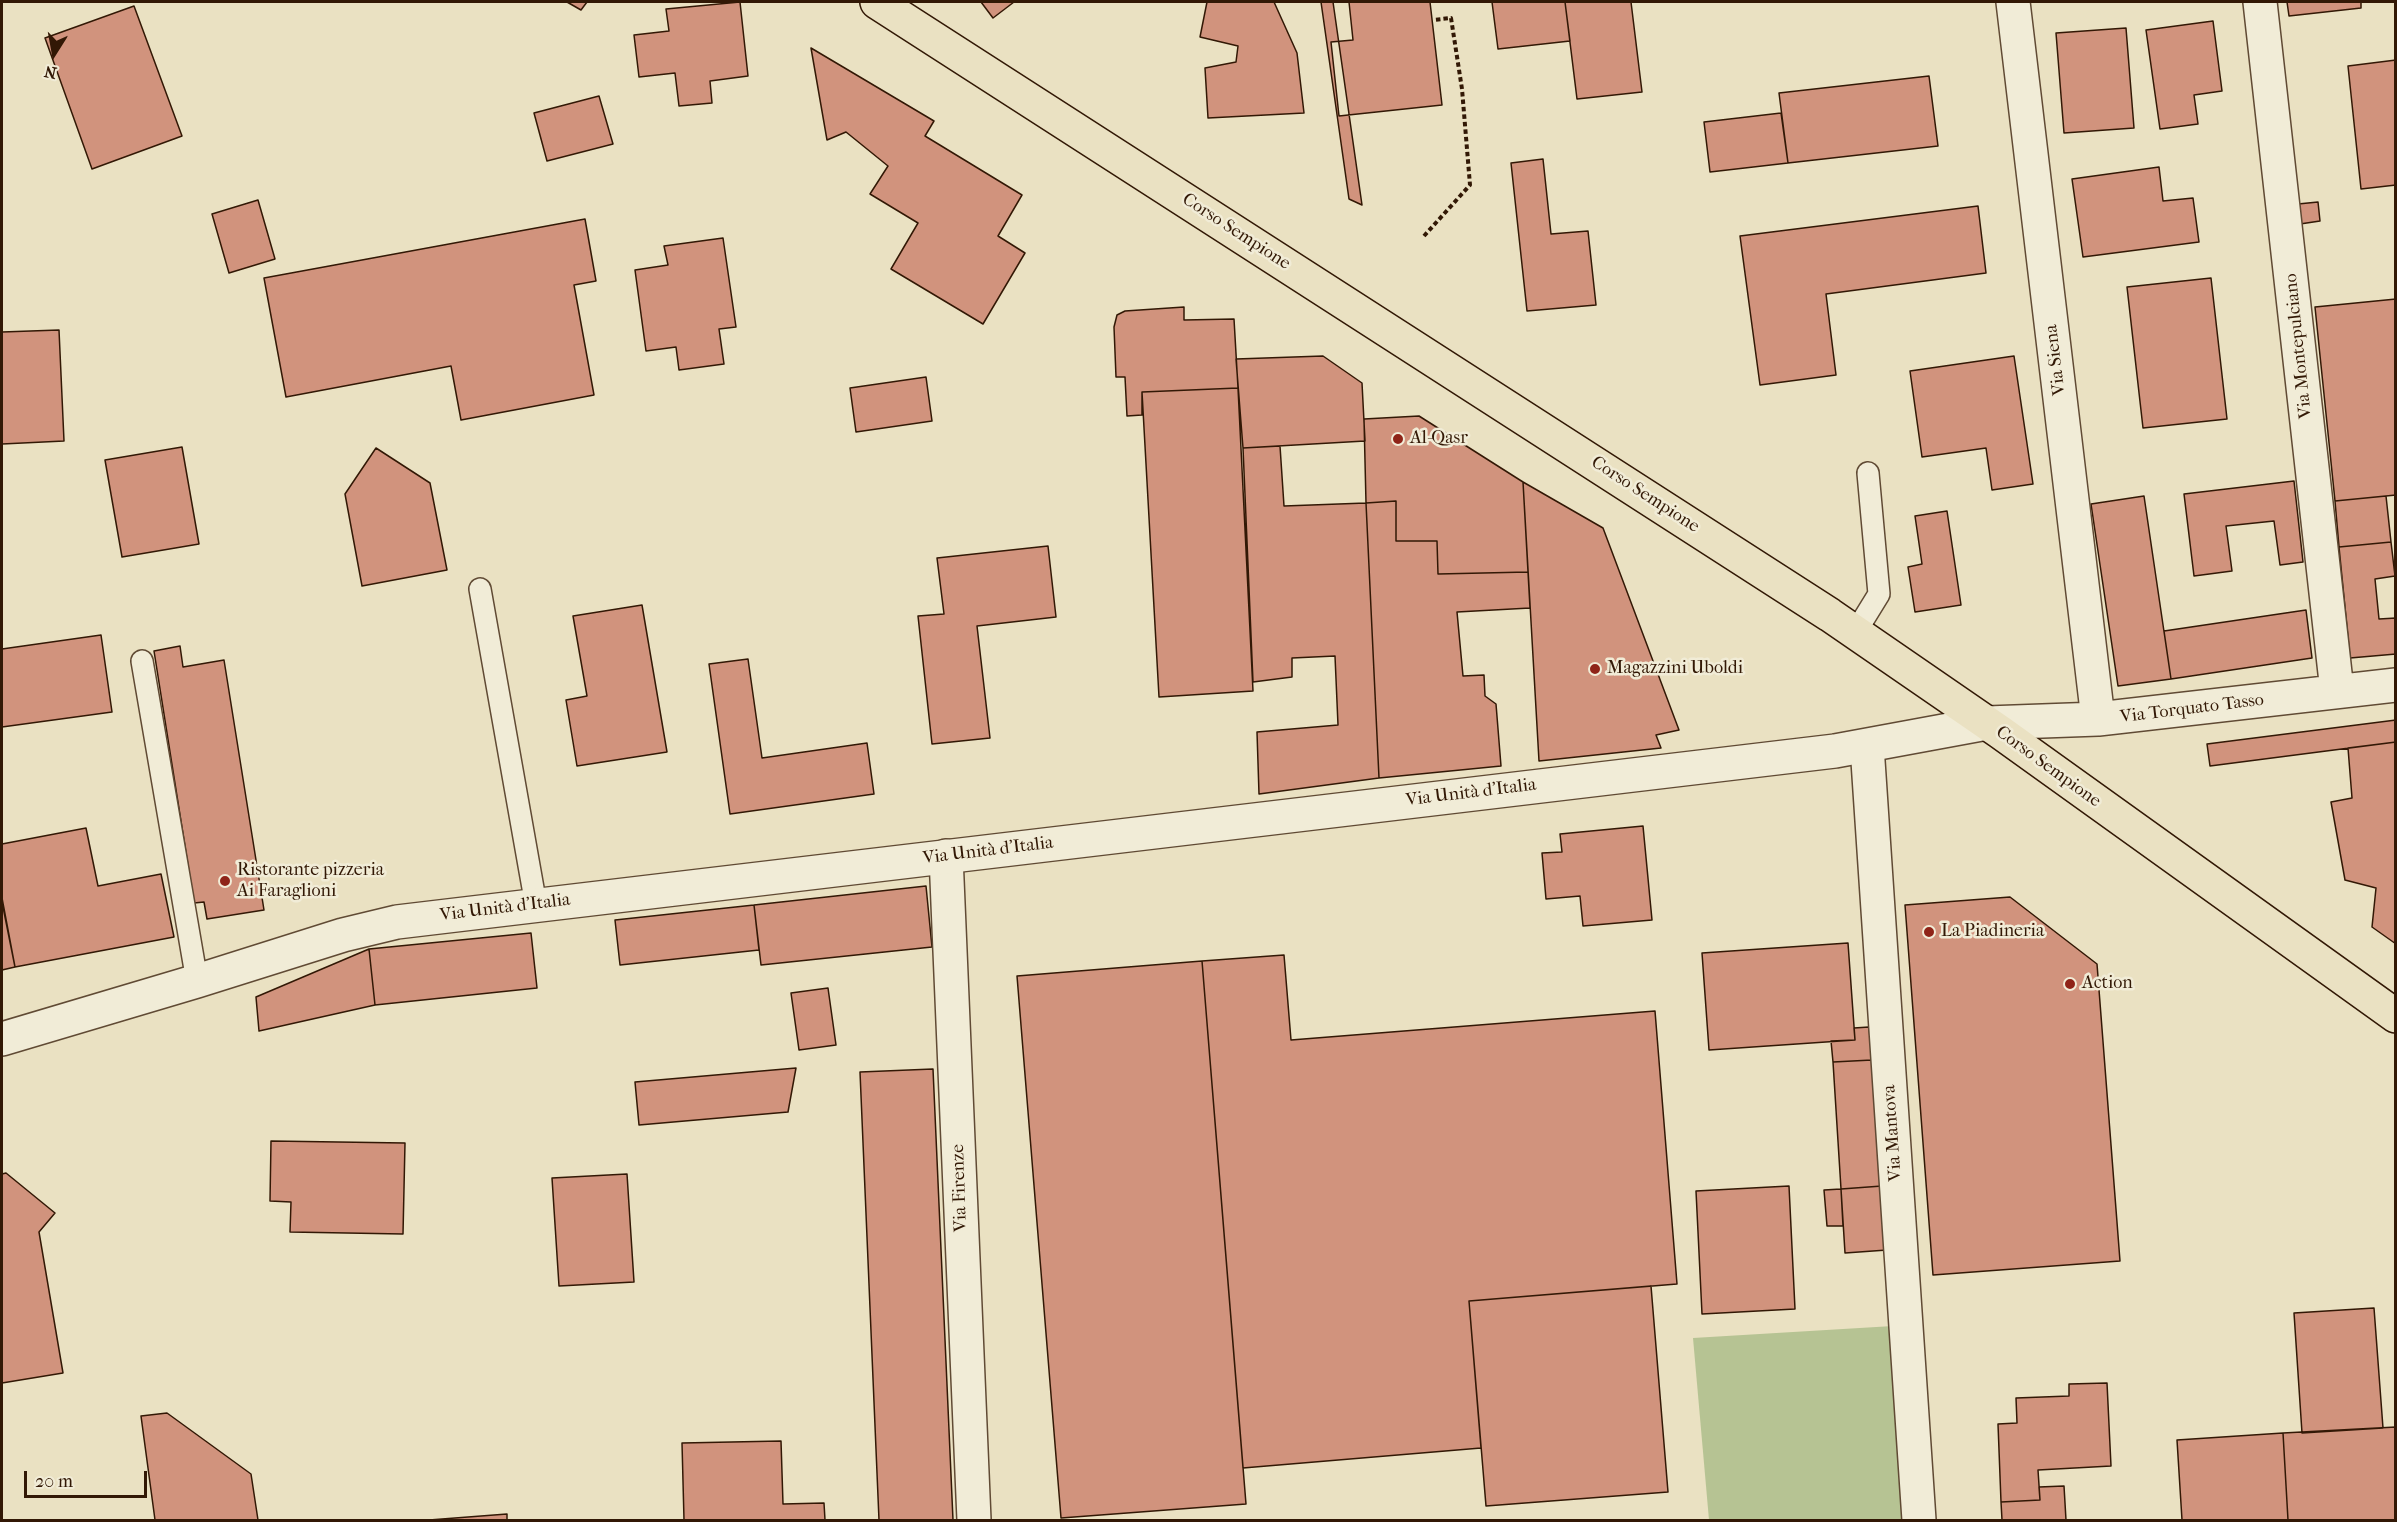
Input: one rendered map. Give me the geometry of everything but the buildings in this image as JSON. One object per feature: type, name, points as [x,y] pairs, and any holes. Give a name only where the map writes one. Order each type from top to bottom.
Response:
[{"type":"main road","name":"Corso Sempione","points":[[877,2],[1600,465],[1855,633],[1988,723],[2396,1016]]},
{"type":"street","name":"Via Siena","points":[[2013,2],[2098,720]]},
{"type":"street","name":"Via Montepulciano","points":[[2260,2],[2337,691]]},
{"type":"street","name":"Via Torquato Tasso","points":[[1988,723],[2098,720],[2396,685]]},
{"type":"street","name":"Via Unità d'Italia","points":[[2,1039],[369,927],[396,922],[1867,746],[1988,723]]},
{"type":"street","name":"Via Mantova","points":[[1867,746],[1919,1521]]},
{"type":"street","name":"Via Firenze","points":[[946,856],[974,1521]]},
{"type":"lane","points":[[1855,633],[1880,594],[1868,473]]},
{"type":"lane","points":[[480,588],[536,905]]},
{"type":"lane","points":[[142,662],[197,981]]},
{"type":"path","points":[[1424,236],[1470,185],[1462,89],[1451,18],[1432,20]]},
{"type":"green space","points":[[1893,1326],[1905,1520],[1709,1520],[1693,1338]]},
{"type":"place","name":"Al-Qasr","points":[[1398,439]]},
{"type":"place","name":"Magazzini Uboldi","points":[[1595,669]]},
{"type":"place","name":"Ristorante pizzeria Ai Faraglioni","points":[[225,881]]},
{"type":"place","name":"La Piadineria","points":[[1929,932]]},
{"type":"place","name":"Action","points":[[2070,984]]}]
